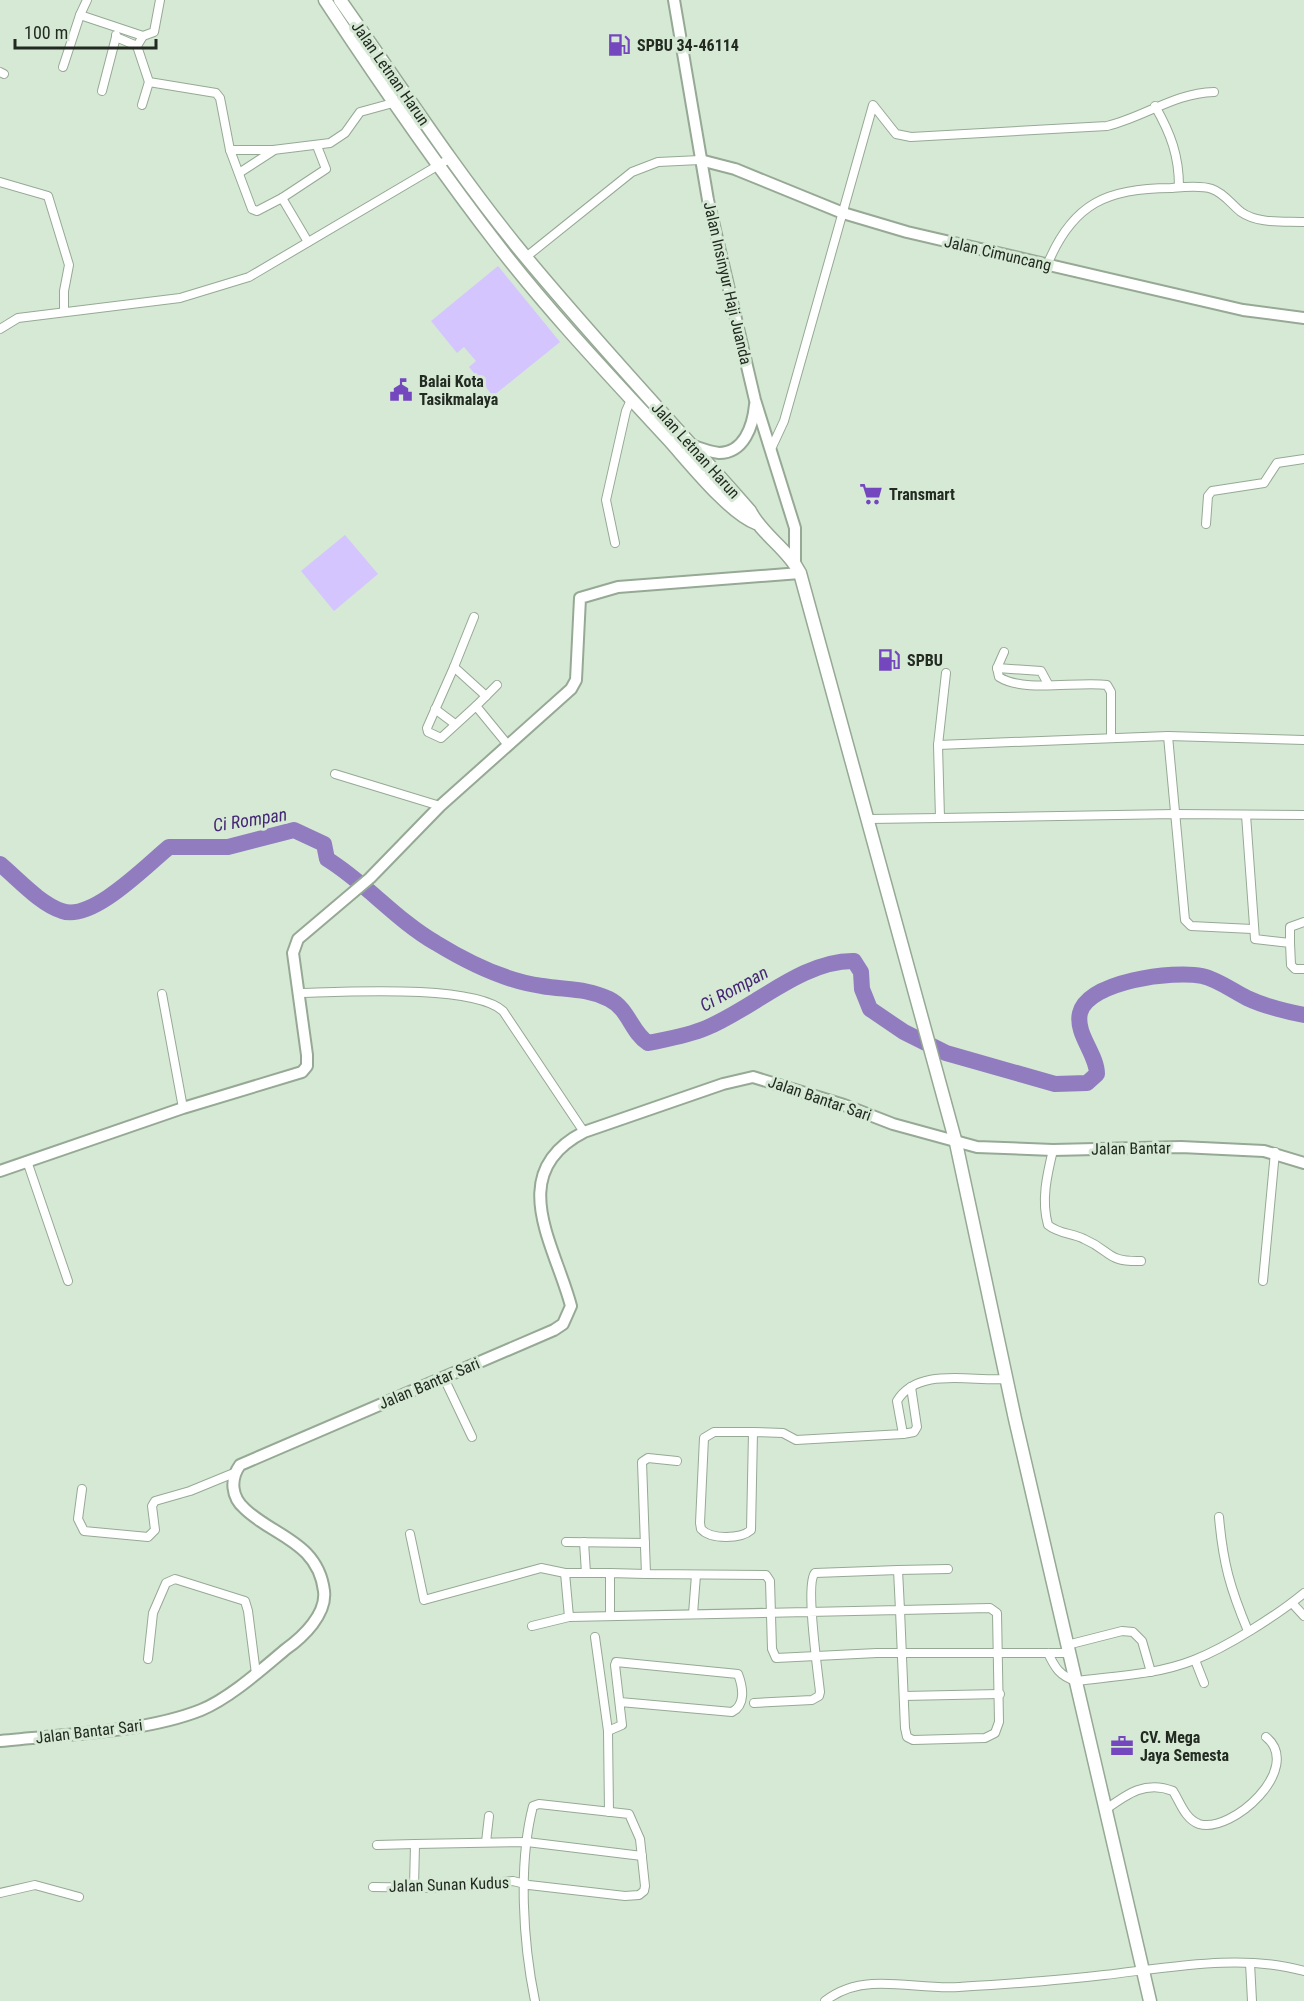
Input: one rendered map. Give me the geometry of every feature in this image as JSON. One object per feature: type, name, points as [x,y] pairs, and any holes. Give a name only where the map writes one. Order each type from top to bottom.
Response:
[{"type":"main road","points":[[325,0],[393,103],[444,162]]},
{"type":"main road","name":"Jalan Letnan Harun","points":[[340,0],[501,250],[631,400],[742,518],[756,523]]},
{"type":"main road","name":"Jalan Letnan Harun","points":[[444,162],[585,327],[750,511],[756,523]]},
{"type":"main road","points":[[575,337],[585,327]]},
{"type":"main road","points":[[756,523],[795,561],[801,573],[869,819],[933,1066],[956,1143],[1068,1649],[1150,2001]]},
{"type":"street","points":[[63,67],[87,0]]},
{"type":"street","points":[[80,15],[143,36],[154,32],[160,0]]},
{"type":"street","name":"Jalan Insinyur Haji Juanda","points":[[674,0],[700,160],[755,400],[795,528],[795,561]]},
{"type":"street","points":[[102,91],[118,28]]},
{"type":"street","points":[[142,105],[148,82],[138,46],[143,36]]},
{"type":"street","points":[[116,38],[138,46]]},
{"type":"street","points":[[148,82],[216,93],[220,98],[230,150],[254,210],[282,198],[326,169],[317,146]]},
{"type":"street","points":[[771,449],[784,421],[873,105],[896,134],[911,137],[1107,126],[1194,93],[1214,92]]},
{"type":"street","points":[[230,150],[273,150],[317,146],[340,137],[360,112],[393,103]]},
{"type":"street","points":[[1155,106],[1170,133],[1177,152],[1179,188]]},
{"type":"street","points":[[239,173],[273,150]]},
{"type":"street","points":[[526,257],[632,172],[658,162],[700,160]]},
{"type":"street","name":"Jalan Cimuncang","points":[[700,160],[735,169],[843,213],[907,232],[1243,310],[1304,318]]},
{"type":"street","points":[[0,329],[18,318],[180,298],[249,277],[444,162]]},
{"type":"street","points":[[0,182],[48,196],[69,265],[63,291],[64,311]]},
{"type":"street","points":[[1048,263],[1066,227],[1091,204],[1134,190],[1179,188],[1215,190],[1244,214],[1259,219],[1304,222]]},
{"type":"street","points":[[282,198],[308,242]]},
{"type":"street","points":[[615,543],[606,500],[620,436],[631,400]]},
{"type":"street","points":[[691,445],[718,453],[732,450],[745,439],[753,422],[755,400]]},
{"type":"street","points":[[1206,524],[1208,496],[1212,491],[1264,483],[1277,463],[1304,459]]},
{"type":"street","points":[[0,1171],[183,1108],[302,1072],[307,1066],[307,1055],[293,953],[298,939],[370,878],[440,806],[574,684],[578,602],[582,596],[618,587],[801,573]]},
{"type":"street","points":[[474,617],[427,728],[428,732],[441,738],[497,685]]},
{"type":"street","points":[[1004,651],[997,668],[999,677],[1003,680],[1048,684],[1107,685],[1111,692],[1111,738]]},
{"type":"street","points":[[454,667],[486,696]]},
{"type":"street","points":[[997,668],[1041,671],[1048,684]]},
{"type":"street","points":[[940,818],[938,745],[946,673]]},
{"type":"street","points":[[476,706],[508,745]]},
{"type":"street","points":[[435,709],[455,724]]},
{"type":"street","points":[[938,745],[1168,736],[1304,740]]},
{"type":"street","points":[[1168,736],[1187,924],[1252,929]]},
{"type":"street","points":[[335,774],[440,806]]},
{"type":"street","points":[[869,819],[1175,814],[1304,815]]},
{"type":"street","points":[[1246,815],[1252,929],[1257,940],[1290,943]]},
{"type":"street","points":[[1304,922],[1290,927],[1291,965],[1295,969],[1304,969]]},
{"type":"street","points":[[299,993],[426,993],[477,1000],[496,1006],[503,1011],[584,1132]]},
{"type":"street","points":[[162,994],[183,1108]]},
{"type":"street","name":"Jalan Bantar Sari","points":[[0,1741],[161,1723],[203,1709],[256,1674],[298,1640],[320,1613],[324,1591],[319,1571],[310,1558],[286,1536],[245,1509],[233,1490],[234,1473],[240,1465],[554,1330],[569,1315],[571,1306],[541,1220],[539,1194],[546,1169],[555,1152],[570,1139],[723,1083],[753,1077],[956,1143]]},
{"type":"street","name":"Jalan Bantar","points":[[956,1143],[977,1147],[1053,1150],[1181,1147],[1275,1152],[1304,1163]]},
{"type":"street","points":[[1053,1150],[1044,1208],[1048,1226],[1059,1232],[1085,1239],[1119,1261],[1141,1261]]},
{"type":"street","points":[[1263,1281],[1275,1152]]},
{"type":"street","points":[[27,1161],[68,1281]]},
{"type":"street","points":[[443,1376],[472,1437]]},
{"type":"street","points":[[903,1434],[897,1401],[911,1387],[935,1377],[982,1381],[1007,1379]]},
{"type":"street","points":[[753,1432],[752,1530],[742,1536],[710,1536],[701,1529],[700,1523],[704,1438],[714,1431],[753,1432],[783,1433],[796,1440],[841,1440],[903,1434],[914,1431],[917,1427],[911,1387]]},
{"type":"street","points":[[646,1574],[642,1462],[648,1458],[677,1461]]},
{"type":"street","points":[[81,1489],[78,1519],[84,1532],[148,1537],[155,1530],[152,1506],[154,1501],[234,1473]]},
{"type":"street","points":[[1219,1516],[1224,1564],[1232,1596],[1248,1631]]},
{"type":"street","points":[[410,1534],[423,1600],[541,1568],[565,1573],[766,1575],[770,1581],[772,1649],[776,1658],[1048,1653],[1068,1649],[1122,1631],[1133,1632],[1142,1641],[1152,1672]]},
{"type":"street","points":[[566,1542],[645,1543]]},
{"type":"street","points":[[584,1542],[586,1573]]},
{"type":"street","points":[[754,1702],[816,1698],[819,1692],[811,1582],[815,1572],[948,1569]]},
{"type":"street","points":[[532,1626],[569,1617],[610,1614],[771,1615],[900,1610],[995,1610],[1000,1694],[998,1727],[990,1737],[913,1740],[906,1733],[901,1654],[900,1610],[898,1570]]},
{"type":"street","points":[[565,1573],[569,1617]]},
{"type":"street","points":[[610,1574],[610,1614]]},
{"type":"street","points":[[693,1614],[696,1575]]},
{"type":"street","points":[[148,1659],[153,1613],[166,1583],[175,1579],[244,1601],[249,1611],[256,1674]]},
{"type":"street","points":[[1048,1653],[1058,1671],[1064,1677],[1076,1681],[1152,1672],[1195,1660],[1248,1631],[1304,1593]]},
{"type":"street","points":[[1292,1603],[1304,1616]]},
{"type":"street","points":[[595,1637],[608,1731],[609,1812]]},
{"type":"street","points":[[1195,1660],[1204,1683]]},
{"type":"street","points":[[608,1731],[622,1726],[615,1665],[621,1661],[738,1674],[742,1698],[736,1710],[732,1712],[620,1702]]},
{"type":"street","points":[[904,1696],[1000,1694]]},
{"type":"street","points":[[1105,1810],[1129,1793],[1145,1787],[1160,1786],[1173,1791],[1188,1817],[1199,1824],[1213,1824],[1233,1816],[1268,1790],[1278,1776],[1279,1755],[1275,1743],[1266,1737]]},
{"type":"street","points":[[376,1845],[527,1842],[642,1856],[637,1830],[631,1824],[629,1814],[539,1804],[533,1806],[527,1842],[525,1884],[535,2001]]},
{"type":"street","points":[[486,1842],[489,1816]]},
{"type":"street","points":[[414,1887],[415,1844]]},
{"type":"street","name":"Jalan Sunan Kudus","points":[[373,1887],[442,1888],[501,1881],[625,1896],[639,1895],[644,1891],[645,1886],[642,1856]]},
{"type":"street","points":[[0,1893],[35,1885],[79,1897]]},
{"type":"street","points":[[1250,1963],[1252,2001]]},
{"type":"street","points":[[825,2001],[849,1988],[871,1984],[955,1987],[1105,1975],[1143,1969],[1250,1963],[1283,1965],[1304,1971]]},
{"type":"shaded area","points":[[498,266],[560,342],[493,396],[469,367],[476,361],[464,347],[457,353],[431,321]]},
{"type":"shaded area","points":[[345,535],[378,574],[334,611],[301,571]]},
{"type":"waterway","name":"Ci Rompan","points":[[0,864],[46,903],[62,911],[74,912],[88,908],[118,890],[169,847],[228,847],[294,830],[324,844],[327,859],[355,879],[421,934],[473,964],[514,980],[601,995],[616,1003],[648,1043],[684,1035],[724,1020],[778,987],[816,968],[854,961],[861,972],[862,989],[870,1009],[904,1032],[946,1053],[1055,1084],[1087,1083],[1097,1074],[1094,1059],[1081,1029],[1080,1013],[1086,1002],[1098,993],[1134,980],[1172,975],[1202,976],[1261,1004],[1304,1015]]},
{"type":"place","name":"SPBU 34-46114","points":[[619,45]]},
{"type":"place","name":"Balai Kota Tasikmalaya","points":[[401,390]]},
{"type":"place","name":"Transmart","points":[[871,494]]},
{"type":"place","name":"SPBU","points":[[889,660]]},
{"type":"place","name":"CV. Mega Jaya Semesta","points":[[1122,1746]]}]
